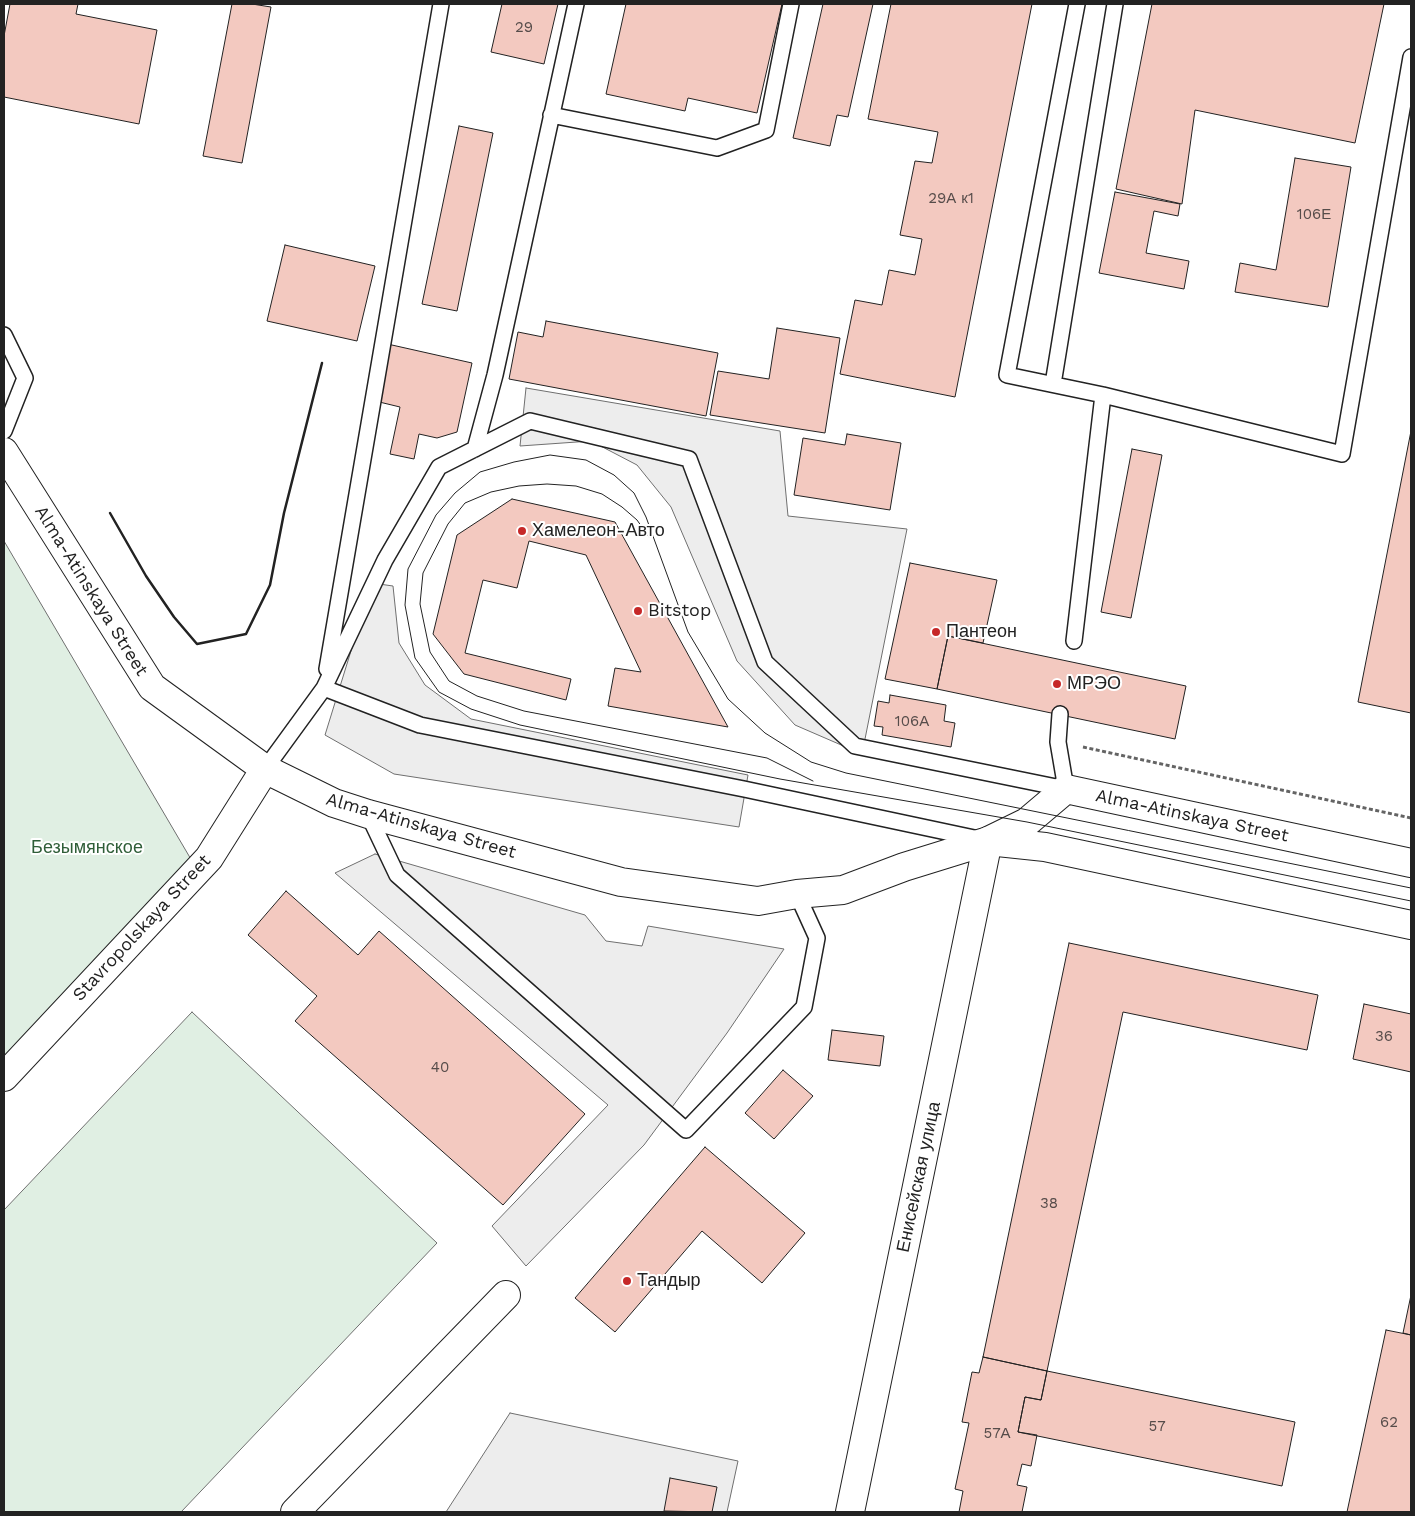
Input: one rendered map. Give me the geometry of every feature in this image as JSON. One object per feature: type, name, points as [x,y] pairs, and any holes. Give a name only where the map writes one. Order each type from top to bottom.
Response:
[{"type":"street","name":"Alma-Atinskaya Street","points":[[4,452],[152,687],[265,769],[334,804],[368,814],[621,882],[758,901],[797,894],[843,890],[904,867],[988,841],[1027,822],[1066,789],[1411,863]]},
{"type":"street","name":"Stavropolskaya Street","points":[[4,1077],[209,858],[265,769]]},
{"type":"street","name":"Alma-Atinskaya Street","points":[[988,841],[1045,847],[1411,924]]},
{"type":"street","name":"Енисейская улица","points":[[850,1512],[988,841]]},
{"type":"street","points":[[295,1512],[506,1295]]},
{"type":"lane","points":[[324,688],[441,4]]},
{"type":"lane","points":[[476,449],[495,375],[576,4]]},
{"type":"lane","points":[[551,115],[716,148],[766,130],[791,4]]},
{"type":"lane","points":[[1077,4],[1007,375],[1103,395],[1342,454],[1411,57]]},
{"type":"lane","points":[[1052,384],[1115,4]]},
{"type":"lane","points":[[4,335],[25,378],[4,430]]},
{"type":"lane","points":[[1074,641],[1103,395]]},
{"type":"lane","points":[[265,769],[324,688],[385,560],[439,467],[530,421],[689,459],[765,662],[855,746],[1066,789],[1058,742],[1060,714]]},
{"type":"lane","points":[[324,688],[420,725],[744,789],[988,841]]},
{"type":"lane","points":[[368,814],[397,875],[686,1130],[804,1007],[817,938],[797,894]]},
{"type":"path","points":[[1058,742],[1411,818]]},
{"type":"green space","name":"Безымянское","points":[[4,541],[192,861],[4,1058]]},
{"type":"green space","points":[[192,1012],[437,1243],[181,1512],[4,1512],[4,1210]]},
{"type":"shaded area","points":[[526,388],[780,431],[788,516],[907,529],[862,754],[795,725],[737,661],[671,507],[637,465],[591,441],[520,446]]},
{"type":"shaded area","points":[[372,583],[393,586],[399,643],[425,685],[471,719],[748,775],[739,827],[394,774],[325,735]]},
{"type":"shaded area","points":[[375,854],[585,915],[606,941],[642,946],[648,926],[784,949],[727,1033],[644,1145],[526,1266],[492,1226],[608,1105],[335,873]]},
{"type":"shaded area","points":[[510,1413],[738,1461],[727,1512],[446,1512]]},
{"type":"building","points":[[10,4],[78,4],[76,14],[157,30],[139,124],[4,97],[4,36]]},
{"type":"building","points":[[232,4],[252,4],[271,7],[242,163],[203,156]]},
{"type":"building","points":[[502,4],[558,4],[544,64],[491,52]]},
{"type":"building","points":[[626,4],[782,4],[757,113],[688,98],[685,111],[606,94]]},
{"type":"building","points":[[823,4],[873,4],[848,117],[837,115],[830,146],[793,138]]},
{"type":"building","points":[[891,4],[1032,4],[955,397],[840,374],[855,300],[882,305],[889,270],[915,275],[922,239],[900,235],[915,161],[932,163],[938,132],[868,119]]},
{"type":"building","points":[[1152,4],[1384,4],[1355,143],[1195,110],[1182,204],[1116,189]]},
{"type":"building","points":[[459,126],[493,133],[457,311],[422,304]]},
{"type":"building","points":[[1295,158],[1351,167],[1328,307],[1235,292],[1240,263],[1276,270]]},
{"type":"building","points":[[1115,192],[1180,204],[1178,216],[1154,211],[1146,253],[1189,261],[1184,289],[1099,273]]},
{"type":"building","points":[[285,245],[375,266],[357,341],[267,321]]},
{"type":"building","points":[[546,321],[718,353],[706,416],[509,379],[518,332],[543,337]]},
{"type":"building","points":[[777,328],[840,338],[825,433],[710,415],[718,371],[769,379]]},
{"type":"building","points":[[383,343],[472,363],[457,432],[437,438],[419,434],[414,459],[390,454],[400,407],[371,400]]},
{"type":"building","points":[[1411,431],[1411,713],[1358,702]]},
{"type":"building","points":[[847,434],[901,443],[890,510],[794,495],[803,438],[845,445]]},
{"type":"building","points":[[1132,449],[1162,455],[1131,618],[1101,612]]},
{"type":"building","name":"Bitstop","points":[[512,499],[615,522],[728,727],[608,706],[615,668],[641,672],[586,555],[529,541],[517,588],[483,580],[465,653],[571,679],[566,700],[464,674],[433,634],[457,535]]},
{"type":"building","points":[[910,563],[997,580],[983,643],[948,636],[937,689],[885,679]]},
{"type":"building","points":[[948,636],[1186,686],[1175,739],[937,689]]},
{"type":"building","points":[[890,695],[946,705],[944,721],[955,723],[951,747],[882,735],[883,727],[874,726],[878,701],[889,703]]},
{"type":"building","points":[[286,891],[358,955],[379,931],[585,1114],[503,1205],[295,1021],[317,996],[248,935]]},
{"type":"building","points":[[1069,943],[1318,995],[1307,1050],[1123,1012],[1047,1371],[983,1357]]},
{"type":"building","points":[[1364,1004],[1411,1014],[1411,1072],[1353,1059]]},
{"type":"building","points":[[832,1030],[884,1036],[880,1066],[828,1060]]},
{"type":"building","points":[[783,1070],[813,1096],[774,1139],[745,1113]]},
{"type":"building","points":[[705,1147],[805,1233],[762,1283],[702,1231],[615,1332],[575,1298]]},
{"type":"building","points":[[1411,1295],[1411,1335],[1403,1333]]},
{"type":"building","points":[[1386,1330],[1411,1335],[1411,1512],[1347,1512]]},
{"type":"building","points":[[983,1357],[1047,1371],[1041,1400],[1025,1397],[1018,1432],[1037,1435],[1031,1466],[1022,1464],[1017,1485],[1027,1487],[1022,1512],[959,1512],[963,1491],[955,1489],[969,1423],[962,1422],[972,1372],[979,1373]]},
{"type":"building","points":[[1047,1371],[1295,1422],[1282,1486],[1018,1432],[1025,1397],[1041,1400]]},
{"type":"building","points":[[670,1478],[717,1487],[712,1512],[664,1511]]},
{"type":"tram line","points":[[1411,888],[846,773],[811,762],[765,733],[728,699],[688,632],[646,517],[634,493],[614,475],[586,460],[550,455],[514,462],[480,472],[455,493],[436,515],[408,569],[405,605],[415,658],[439,692],[471,709],[520,725],[780,779],[1027,822],[1411,901]]},
{"type":"tram line","points":[[649,537],[637,520],[622,507],[602,494],[576,486],[547,484],[519,486],[491,492],[465,503],[448,524],[423,573],[420,604],[430,652],[449,681],[477,696],[524,711],[767,758],[813,781]]},
{"type":"wall","points":[[110,513],[146,576],[174,617],[197,644],[246,634],[270,585],[284,513],[322,363]]},
{"type":"place","name":"Хамелеон-Авто","points":[[522,531]]},
{"type":"place","name":"Bitstop","points":[[638,611]]},
{"type":"place","name":"Пантеон","points":[[936,632]]},
{"type":"place","name":"МРЭО","points":[[1057,684]]},
{"type":"place","name":"Тандыр","points":[[627,1281]]}]
